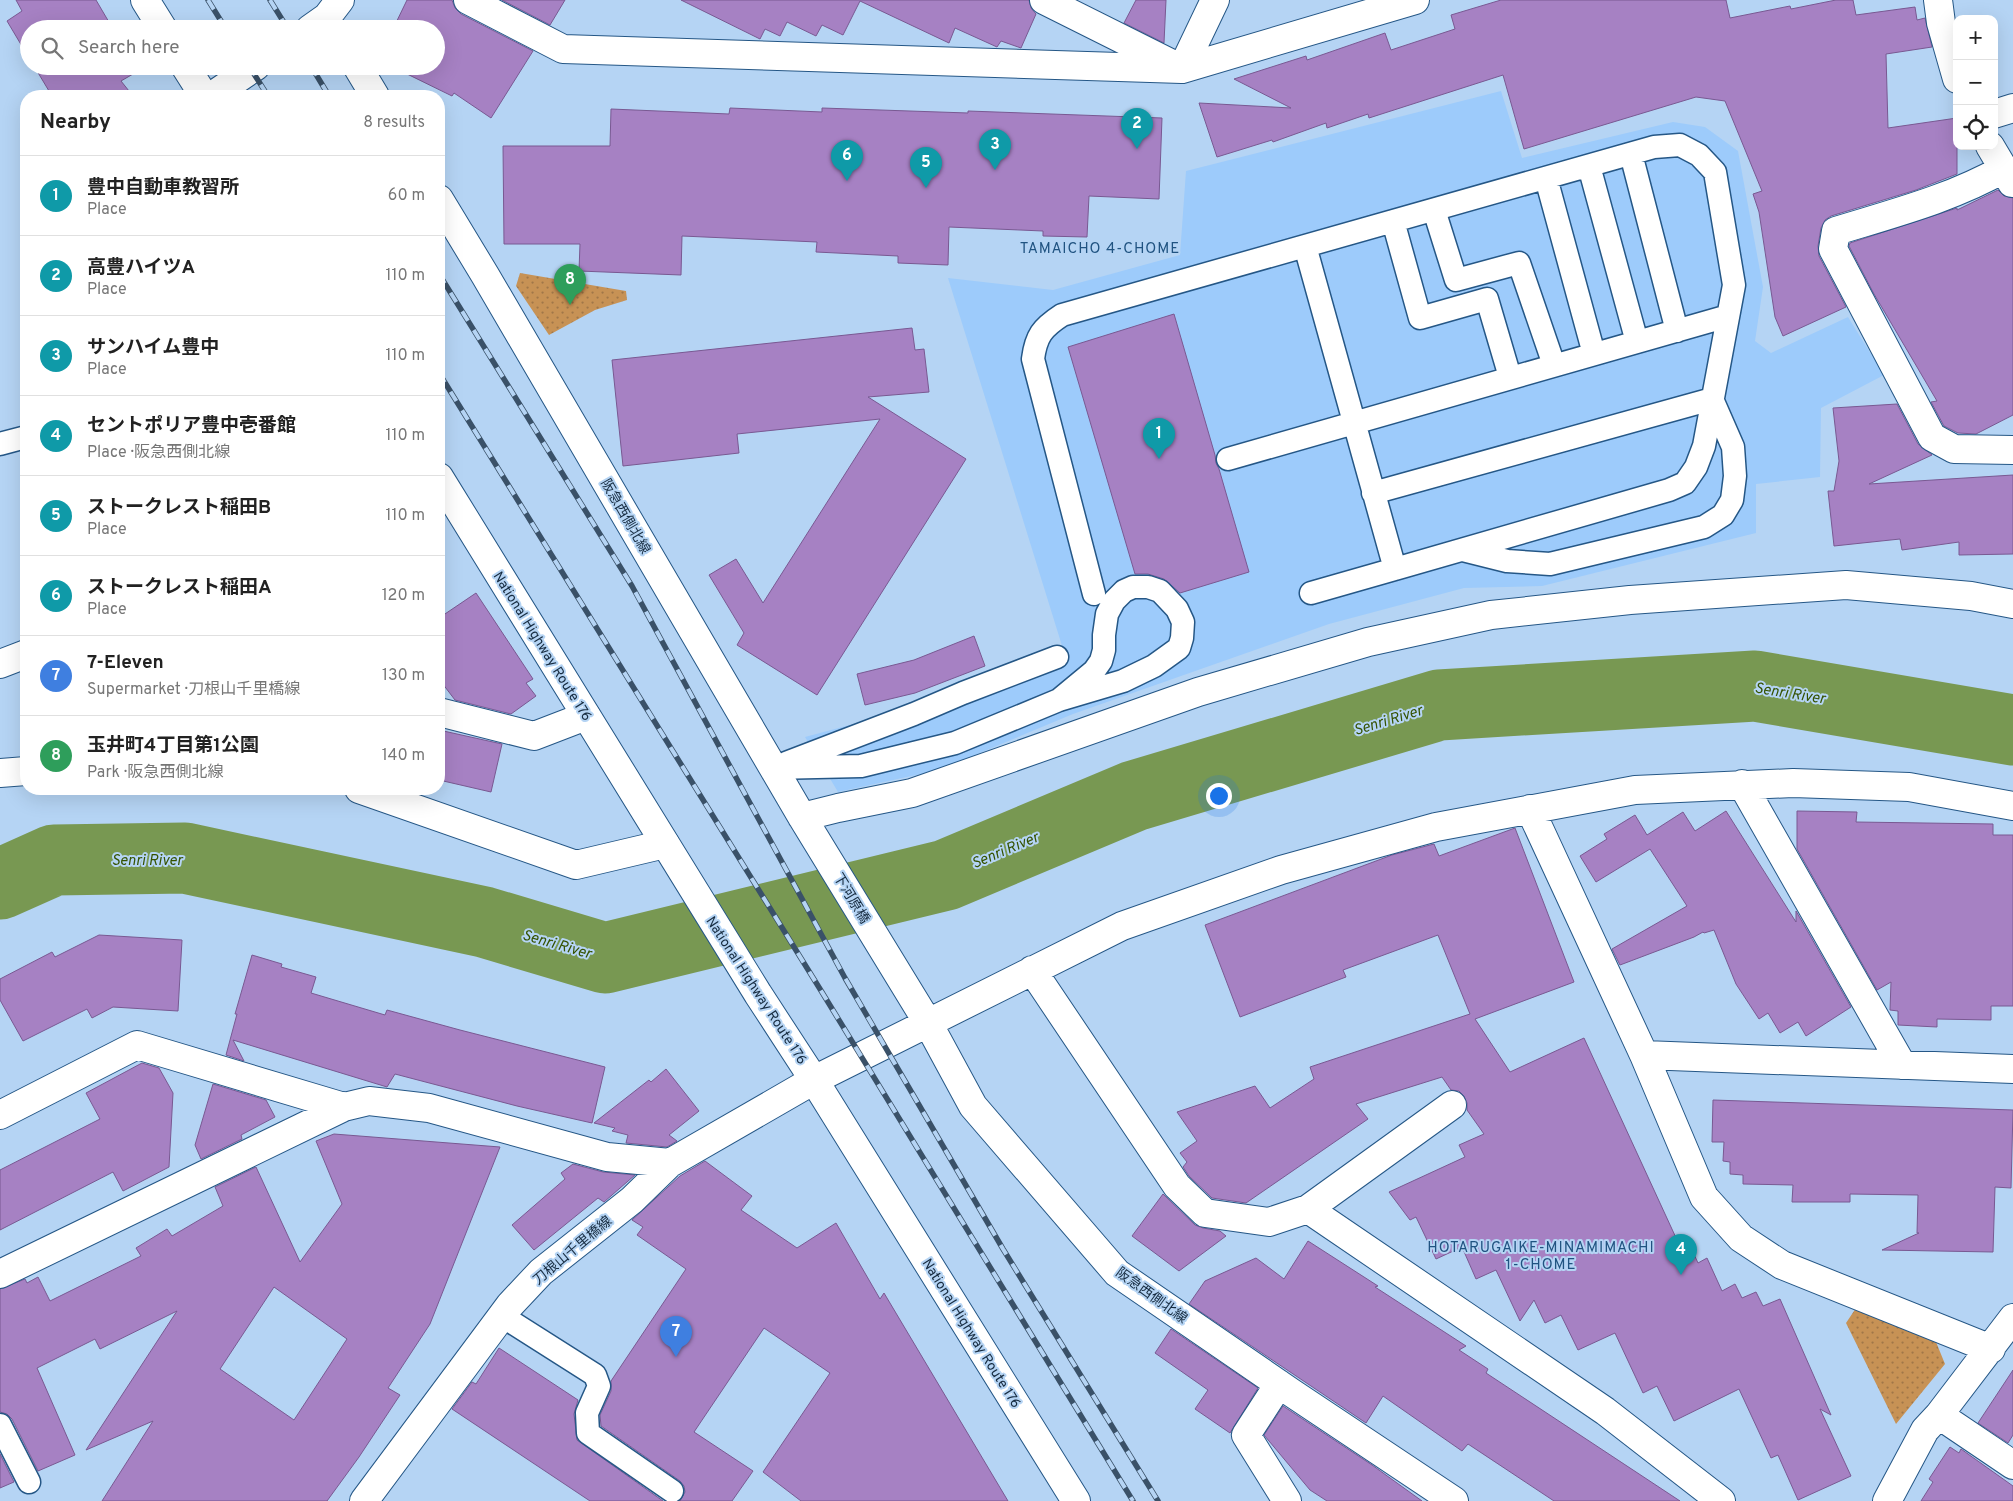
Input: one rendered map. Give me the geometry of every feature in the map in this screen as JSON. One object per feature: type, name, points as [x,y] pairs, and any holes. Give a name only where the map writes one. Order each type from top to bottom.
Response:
[{"type":"main road","points":[[145,0],[157,20]]},
{"type":"main road","points":[[468,0],[563,48],[1182,69],[1415,0]]},
{"type":"main road","points":[[1044,0],[1182,69]]},
{"type":"main road","points":[[1182,69],[1215,0]]},
{"type":"main road","points":[[1938,0],[1940,23],[1953,66]]},
{"type":"main road","points":[[191,75],[200,90]]},
{"type":"main road","points":[[221,90],[243,75]]},
{"type":"main road","points":[[363,75],[372,90]]},
{"type":"main road","points":[[1998,113],[2013,108]]},
{"type":"main road","points":[[2002,167],[1985,180],[1914,206],[1836,231],[1833,249],[1932,437],[1954,449],[2013,450]]},
{"type":"main road","name":"阪急西側北線","points":[[445,209],[807,826]]},
{"type":"main road","name":"National Highway Route 176","points":[[445,487],[669,851],[1076,1501]]},
{"type":"main road","points":[[807,826],[838,808],[912,793],[1188,696],[1368,642],[1491,616],[1630,600],[1846,586],[1971,596],[2013,604]]},
{"type":"main road","points":[[0,664],[20,656]]},
{"type":"main road","points":[[445,714],[534,736],[586,716]]},
{"type":"main road","points":[[0,773],[20,771]]},
{"type":"main road","name":"刀根山千里橋線","points":[[364,1501],[502,1316],[541,1272],[632,1200],[670,1163],[814,1080],[1122,926],[1281,870],[1436,827],[1635,790],[1792,782],[1909,787],[2013,806]]},
{"type":"main road","points":[[1742,784],[1902,1065]]},
{"type":"main road","points":[[376,795],[576,865],[669,851]]},
{"type":"main road","points":[[1530,809],[1644,1055],[1704,1197],[1741,1238],[1782,1265],[1991,1349]]},
{"type":"main road","name":"下河原橋","points":[[807,826],[891,962]]},
{"type":"main road","name":"阪急西側北線","points":[[891,962],[928,1023],[973,1106],[1118,1273],[1454,1501]]},
{"type":"main road","points":[[1032,970],[1178,1186],[1205,1213],[1270,1222],[1308,1209],[1452,1105]]},
{"type":"main road","points":[[0,1115],[137,1045],[344,1107]]},
{"type":"main road","points":[[1644,1055],[2013,1069]]},
{"type":"main road","points":[[0,1274],[344,1107],[369,1101],[429,1108],[607,1157],[670,1163]]},
{"type":"main road","points":[[1308,1209],[1605,1411],[1720,1501]]},
{"type":"main road","points":[[1887,1501],[1925,1430],[1991,1349],[2013,1318]]},
{"type":"main road","points":[[1279,1384],[1246,1435],[1287,1501]]},
{"type":"main road","points":[[1939,1415],[2013,1465]]},
{"type":"lane","points":[[1094,594],[1033,359],[1036,342],[1046,325],[1062,315],[1654,147],[1680,145],[1699,155],[1715,172],[1734,284],[1704,446],[1696,468],[1685,483],[1668,490],[1311,593]]},
{"type":"lane","points":[[1631,154],[1677,331]]},
{"type":"lane","points":[[1589,166],[1636,342]]},
{"type":"lane","points":[[1546,178],[1594,354]]},
{"type":"lane","points":[[1434,210],[1456,280],[1519,263],[1554,365]]},
{"type":"lane","points":[[1393,221],[1420,318],[1487,299],[1510,377]]},
{"type":"lane","points":[[1305,246],[1395,569]]},
{"type":"lane","points":[[1228,459],[1354,421],[1728,316]]},
{"type":"lane","points":[[1374,493],[1712,399]]},
{"type":"lane","points":[[1461,550],[1507,561],[1550,564],[1704,527],[1723,515],[1732,500],[1735,476],[1733,447],[1712,399]]},
{"type":"lane","points":[[0,444],[20,439]]},
{"type":"lane","points":[[773,768],[860,766],[955,743],[1059,700],[1123,681],[1154,666],[1180,648],[1183,622],[1177,609],[1160,591],[1148,587],[1133,587],[1124,591],[1114,601],[1107,614],[1104,650],[1100,661],[1094,671],[1059,700]]},
{"type":"lane","points":[[773,768],[1057,657]]},
{"type":"lane","points":[[502,1316],[595,1375],[599,1386],[587,1413],[588,1433],[672,1491]]},
{"type":"lane","points":[[0,1425],[29,1482]]},
{"type":"shaded area","points":[[1501,91],[1522,158],[1673,122],[1705,127],[1738,151],[1763,287],[1755,341],[1771,353],[1848,317],[1884,375],[1821,408],[1820,477],[1756,484],[1756,533],[1542,586],[1464,588],[1329,624],[1073,714],[939,770],[838,792],[805,737],[902,711],[1063,649],[948,278],[1053,290],[1180,255],[1186,171]]},
{"type":"shaded area","points":[[520,273],[626,291],[627,300],[595,310],[549,335],[516,286]]},
{"type":"shaded area","points":[[1856,1308],[1936,1342],[1945,1364],[1896,1424],[1846,1323]]},
{"type":"building","points":[[16,0],[96,0],[108,20],[20,20],[20,43],[7,21],[22,11]]},
{"type":"building","points":[[407,0],[452,0],[455,8],[461,14],[533,51],[491,118],[454,93],[452,96],[445,93],[445,90],[440,90],[409,75],[445,75],[445,20],[397,20]]},
{"type":"building","points":[[502,0],[565,0],[550,25]]},
{"type":"building","points":[[681,0],[1029,0],[1031,8],[1036,14],[1021,48],[1001,41],[997,47],[955,28],[949,43],[860,1],[843,35],[822,25],[816,36],[787,22],[780,36],[765,29],[760,39]]},
{"type":"building","points":[[1136,0],[1166,0],[1164,43],[1124,23]]},
{"type":"building","points":[[1501,0],[1726,0],[1730,18],[1790,6],[1791,9],[1836,0],[1853,0],[1856,15],[1915,7],[1917,20],[1925,18],[1932,47],[1886,54],[1888,128],[1953,119],[1953,150],[1957,150],[1957,174],[1916,190],[1831,216],[1825,220],[1821,228],[1818,246],[1819,256],[1846,307],[1783,336],[1775,317],[1759,212],[1753,194],[1762,191],[1725,101],[1696,97],[1524,149],[1503,75],[1369,118],[1368,114],[1327,128],[1326,123],[1273,142],[1272,140],[1217,157],[1199,103],[1291,108],[1234,79],[1306,56],[1307,60],[1385,33],[1391,50],[1455,29],[1451,15]]},
{"type":"building","points":[[39,75],[131,75],[121,81],[128,90],[48,90]]},
{"type":"building","points":[[730,108],[822,112],[822,108],[968,113],[968,111],[1162,118],[1159,199],[1089,196],[1087,237],[1043,236],[1043,231],[949,227],[948,265],[898,263],[898,256],[816,252],[817,242],[682,236],[681,275],[579,271],[580,244],[504,244],[503,146],[610,146],[611,109],[729,114]]},
{"type":"building","points":[[1998,190],[2004,196],[2013,198],[2013,415],[1976,434],[1958,433],[1944,426],[1931,402],[1937,401],[1874,294],[1849,246],[1850,243],[1957,208],[1957,210]]},
{"type":"building","points":[[1174,314],[1249,572],[1180,593],[1164,579],[1148,574],[1135,574],[1068,347]]},
{"type":"building","points":[[912,328],[915,350],[924,349],[929,392],[868,397],[966,459],[817,695],[737,645],[744,633],[709,575],[736,559],[763,603],[880,419],[737,434],[739,453],[623,466],[612,360]]},
{"type":"building","points":[[1897,404],[1918,444],[1932,455],[1869,484],[2013,475],[2013,554],[1959,555],[1959,542],[1902,550],[1900,539],[1834,546],[1828,491],[1834,491],[1839,461],[1833,408]]},
{"type":"building","points":[[476,593],[533,679],[526,683],[536,696],[511,714],[455,700],[445,687],[445,614]]},
{"type":"building","points":[[974,636],[985,666],[915,693],[865,705],[857,674],[914,660]]},
{"type":"building","points":[[445,731],[502,744],[491,792],[445,781]]},
{"type":"building","points":[[1726,811],[1796,922],[1796,911],[1851,1007],[1806,1036],[1798,1022],[1780,1033],[1768,1013],[1759,1019],[1736,984],[1714,930],[1703,932],[1620,965],[1612,949],[1687,906],[1650,849],[1596,882],[1580,856],[1607,839],[1604,834],[1635,815],[1647,835],[1683,812],[1695,831]]},
{"type":"building","points":[[1797,811],[1857,812],[1856,822],[1993,824],[1993,835],[2013,835],[2013,1006],[1991,1006],[1991,1020],[1937,1019],[1937,1027],[1898,1025],[1898,1011],[1890,1010],[1891,982],[1877,990],[1797,849]]},
{"type":"building","points":[[1515,828],[1574,982],[1475,1019],[1510,1072],[1584,1038],[1677,1240],[1686,1237],[1698,1263],[1707,1258],[1722,1291],[1735,1284],[1742,1298],[1756,1292],[1763,1306],[1780,1299],[1831,1415],[1820,1409],[1851,1476],[1798,1500],[1778,1455],[1771,1458],[1739,1389],[1674,1421],[1657,1386],[1643,1393],[1615,1333],[1578,1350],[1561,1315],[1545,1323],[1534,1300],[1520,1321],[1496,1270],[1476,1279],[1462,1247],[1436,1259],[1416,1217],[1410,1220],[1389,1192],[1465,1157],[1459,1145],[1484,1134],[1467,1110],[1464,1096],[1459,1091],[1451,1090],[1442,1077],[1356,1104],[1368,1119],[1246,1203],[1212,1198],[1189,1176],[1183,1167],[1187,1162],[1180,1153],[1197,1141],[1177,1112],[1255,1086],[1270,1108],[1314,1079],[1310,1067],[1470,1014],[1438,935],[1343,970],[1346,977],[1240,1017],[1205,925],[1392,855],[1434,844],[1439,856]]},
{"type":"building","points":[[99,935],[182,940],[178,1011],[113,1007],[92,1018],[87,1009],[23,1041],[0,1000],[0,979],[52,952],[55,957]]},
{"type":"building","points":[[252,955],[282,964],[281,967],[316,977],[311,993],[385,1015],[387,1010],[605,1067],[592,1123],[517,1106],[395,1074],[387,1087],[233,1040],[244,1061],[226,1055],[237,1014],[235,1014]]},
{"type":"building","points":[[142,1063],[159,1068],[173,1093],[169,1167],[123,1191],[113,1172],[0,1230],[0,1170],[100,1119],[86,1093]]},
{"type":"building","points":[[666,1069],[699,1111],[669,1135],[677,1141],[667,1147],[626,1143],[628,1135],[612,1131],[615,1128],[594,1123],[649,1080],[651,1082]]},
{"type":"building","points":[[213,1084],[266,1100],[275,1117],[241,1135],[242,1139],[201,1159],[195,1145]]},
{"type":"building","points":[[1713,1100],[2013,1110],[2011,1188],[1995,1187],[1993,1252],[1882,1250],[1919,1233],[1917,1233],[1918,1195],[1850,1194],[1850,1202],[1792,1202],[1793,1185],[1743,1184],[1743,1175],[1730,1174],[1730,1162],[1723,1161],[1724,1142],[1712,1142]]},
{"type":"building","points":[[334,1134],[500,1147],[430,1324],[388,1388],[400,1395],[327,1501],[102,1501],[153,1421],[86,1450],[177,1311],[100,1349],[95,1339],[37,1368],[75,1455],[38,1471],[12,1419],[7,1414],[0,1412],[0,1289],[25,1279],[27,1283],[38,1277],[50,1301],[141,1256],[136,1248],[167,1229],[172,1236],[223,1206],[215,1187],[256,1167],[300,1262],[342,1204],[316,1141]],"holes":[[[274,1287],[347,1339],[294,1420],[220,1369]]]},
{"type":"building","points":[[705,1161],[752,1196],[741,1210],[797,1248],[836,1223],[880,1299],[884,1293],[1008,1501],[801,1501],[763,1472],[830,1373],[764,1328],[694,1432],[753,1471],[732,1501],[680,1501],[685,1492],[684,1486],[680,1481],[601,1426],[600,1415],[611,1391],[611,1381],[686,1269],[637,1235],[643,1227],[632,1220],[680,1176]]},
{"type":"building","points":[[573,1164],[603,1172],[635,1175],[604,1202],[598,1198],[534,1250],[512,1225],[565,1179],[561,1173]]},
{"type":"building","points":[[1163,1194],[1195,1225],[1220,1231],[1226,1236],[1179,1271],[1132,1236]]},
{"type":"building","points":[[1308,1241],[1466,1346],[1459,1350],[1488,1369],[1486,1373],[1680,1501],[1554,1501],[1468,1444],[1462,1451],[1383,1396],[1366,1423],[1189,1304],[1205,1281],[1256,1258],[1284,1279]]},
{"type":"building","points":[[1171,1329],[1258,1388],[1230,1433],[1195,1409],[1208,1390],[1155,1353]]},
{"type":"building","points":[[499,1348],[578,1400],[574,1414],[577,1440],[663,1501],[590,1501],[452,1409],[472,1382],[476,1384]]},
{"type":"building","points":[[2013,1370],[2013,1435],[2008,1443],[1978,1423]]},
{"type":"building","points":[[1283,1406],[1372,1465],[1422,1501],[1327,1501],[1310,1490],[1264,1435]]},
{"type":"building","points":[[1950,1447],[1959,1453],[1961,1449],[2013,1486],[2013,1501],[1921,1501],[1933,1482],[1929,1479]]},
{"type":"building","points":[[0,1454],[14,1482],[0,1488]]},
{"type":"waterway","name":"Senri River","points":[[0,884],[54,860],[185,858],[484,922],[605,958],[946,875],[1134,796],[1439,705],[1755,686],[2013,730]]},
{"type":"railway","points":[[208,0],[220,20]]},
{"type":"railway","points":[[270,0],[282,20]]},
{"type":"railway","points":[[255,75],[264,90]]},
{"type":"railway","points":[[316,75],[325,90]]},
{"type":"railway","points":[[445,284],[632,586],[845,978],[1003,1249],[1158,1501]]},
{"type":"railway","points":[[445,383],[820,989],[1133,1501]]},
{"type":"place","name":"高豊ハイツA","points":[[1137,149]]},
{"type":"place","name":"サンハイム豊中","points":[[995,170]]},
{"type":"place","name":"ストークレスト稲田A","points":[[847,181]]},
{"type":"place","name":"ストークレスト稲田B","points":[[926,188]]},
{"type":"place","name":"玉井町4丁目第1公園","points":[[570,305]]},
{"type":"place","name":"豊中自動車教習所","points":[[1159,459]]},
{"type":"place","name":"セントポリア豊中壱番館","points":[[1681,1275]]},
{"type":"place","name":"7-Eleven","points":[[676,1357]]},
{"type":"district","name":"TAMAICHO 4-CHOME","points":[[1100,248]]},
{"type":"district","name":"HOTARUGAIKE-MINAMIMACHI 1-CHOME","points":[[1541,1256]]}]
